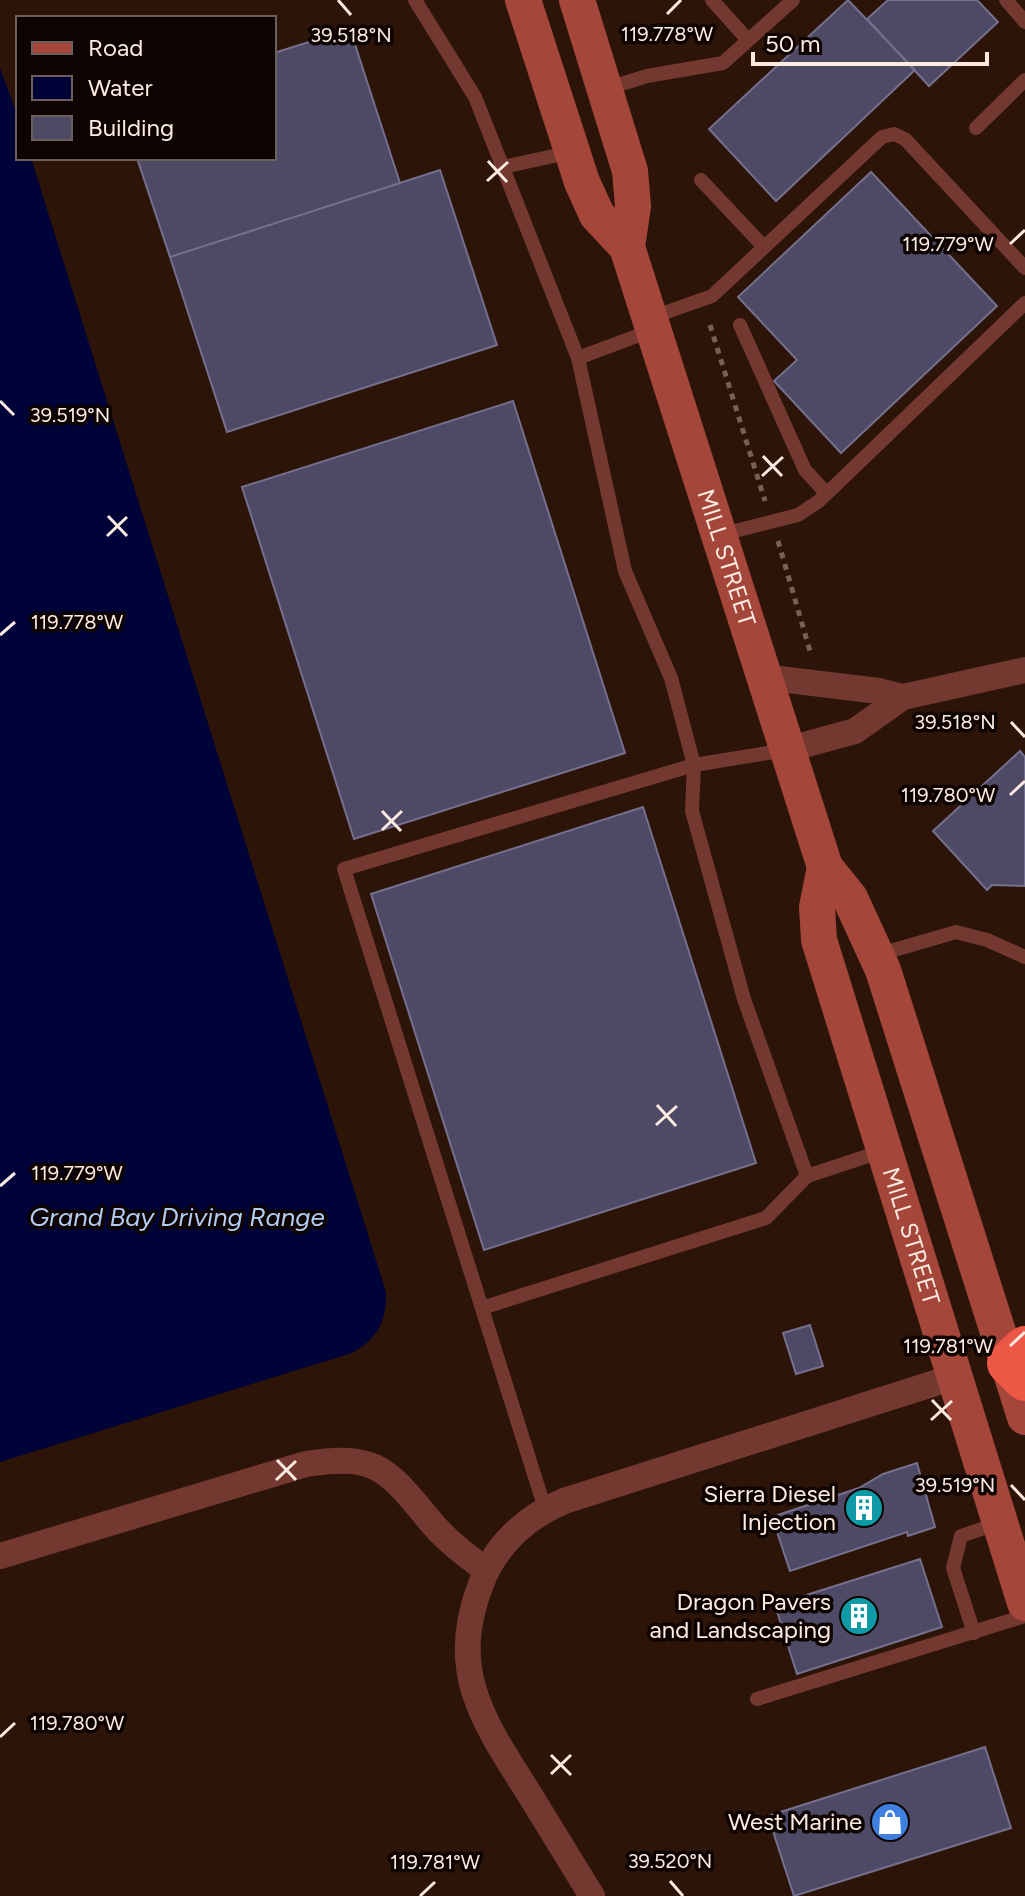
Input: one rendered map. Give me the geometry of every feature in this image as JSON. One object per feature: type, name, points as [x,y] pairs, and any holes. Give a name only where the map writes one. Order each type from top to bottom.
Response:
[{"type":"main road","points":[[508,0],[535,37]]},
{"type":"main road","name":"MILL STREET","points":[[523,0],[572,152],[597,215],[627,247],[825,867],[850,898],[877,955],[1020,1363],[1025,1417]]},
{"type":"main road","name":"MILL STREET","points":[[577,0],[630,171],[633,206],[627,247]]},
{"type":"main road","name":"MILL STREET","points":[[825,867],[817,907],[819,940],[1025,1603]]},
{"type":"main road","points":[[954,1377],[1020,1363]]},
{"type":"street","points":[[786,750],[855,731],[903,697],[1025,670]]},
{"type":"street","points":[[763,677],[879,691],[903,697]]},
{"type":"street","points":[[592,1896],[495,1740],[474,1698],[466,1651],[468,1627],[486,1570],[513,1533],[545,1509],[954,1377]]},
{"type":"street","points":[[0,1556],[306,1464],[344,1460],[368,1464],[395,1478],[440,1532],[486,1570]]},
{"type":"lane","points":[[415,0],[475,97],[578,358],[625,571],[671,678],[694,765],[692,811],[744,999],[807,1176]]},
{"type":"lane","points":[[712,0],[748,40]]},
{"type":"lane","points":[[605,89],[647,76],[723,63],[793,0]]},
{"type":"lane","points":[[1006,0],[1025,22]]},
{"type":"lane","points":[[976,128],[1025,80]]},
{"type":"lane","points":[[578,358],[712,296],[882,137],[894,134],[905,139],[1025,268]]},
{"type":"lane","points":[[503,167],[572,152]]},
{"type":"lane","points":[[701,180],[764,247]]},
{"type":"lane","points":[[719,535],[798,515],[826,493],[1025,303]]},
{"type":"lane","points":[[740,325],[805,470],[826,493]]},
{"type":"lane","points":[[545,1509],[485,1307],[344,869],[694,765],[786,750]]},
{"type":"lane","points":[[877,955],[956,932],[987,940],[1025,957]]},
{"type":"lane","points":[[485,1307],[766,1218],[807,1176],[884,1151]]},
{"type":"lane","points":[[974,1633],[953,1568],[961,1536],[999,1523]]},
{"type":"lane","points":[[757,1699],[1025,1616]]},
{"type":"path","points":[[710,325],[810,651]]},
{"type":"water","name":"Grand Bay Driving Range","points":[[0,68],[16,112],[16,160],[32,160],[386,1292],[385,1312],[379,1328],[368,1342],[352,1353],[0,1462]]},
{"type":"building","points":[[848,0],[915,70],[776,201],[709,129]]},
{"type":"building","points":[[888,0],[977,0],[998,22],[929,86],[867,19]]},
{"type":"building","points":[[350,29],[400,183],[170,257],[138,160],[276,160],[276,52]]},
{"type":"building","points":[[440,170],[497,345],[227,432],[170,257]]},
{"type":"building","points":[[871,172],[997,306],[841,453],[774,381],[797,360],[738,297]]},
{"type":"building","points":[[513,401],[625,753],[354,839],[242,487]]},
{"type":"building","points":[[1020,751],[1025,757],[1025,886],[992,885],[987,890],[933,831]]},
{"type":"building","points":[[643,807],[756,1163],[484,1250],[371,894]]},
{"type":"building","points":[[810,1325],[823,1366],[796,1374],[783,1333]]},
{"type":"building","name":"Sierra Diesel Injection","points":[[917,1463],[935,1527],[908,1536],[907,1532],[790,1571],[772,1517],[859,1488],[883,1474]]},
{"type":"building","name":"Dragon Pavers and Landscaping","points":[[920,1559],[942,1627],[797,1674],[775,1605]]},
{"type":"building","name":"West Marine","points":[[985,1747],[1011,1828],[794,1896],[768,1816]]},
{"type":"place","name":"Sierra Diesel Injection","points":[[864,1508]]},
{"type":"place","name":"Dragon Pavers and Landscaping","points":[[859,1616]]},
{"type":"place","name":"West Marine","points":[[890,1822]]}]
